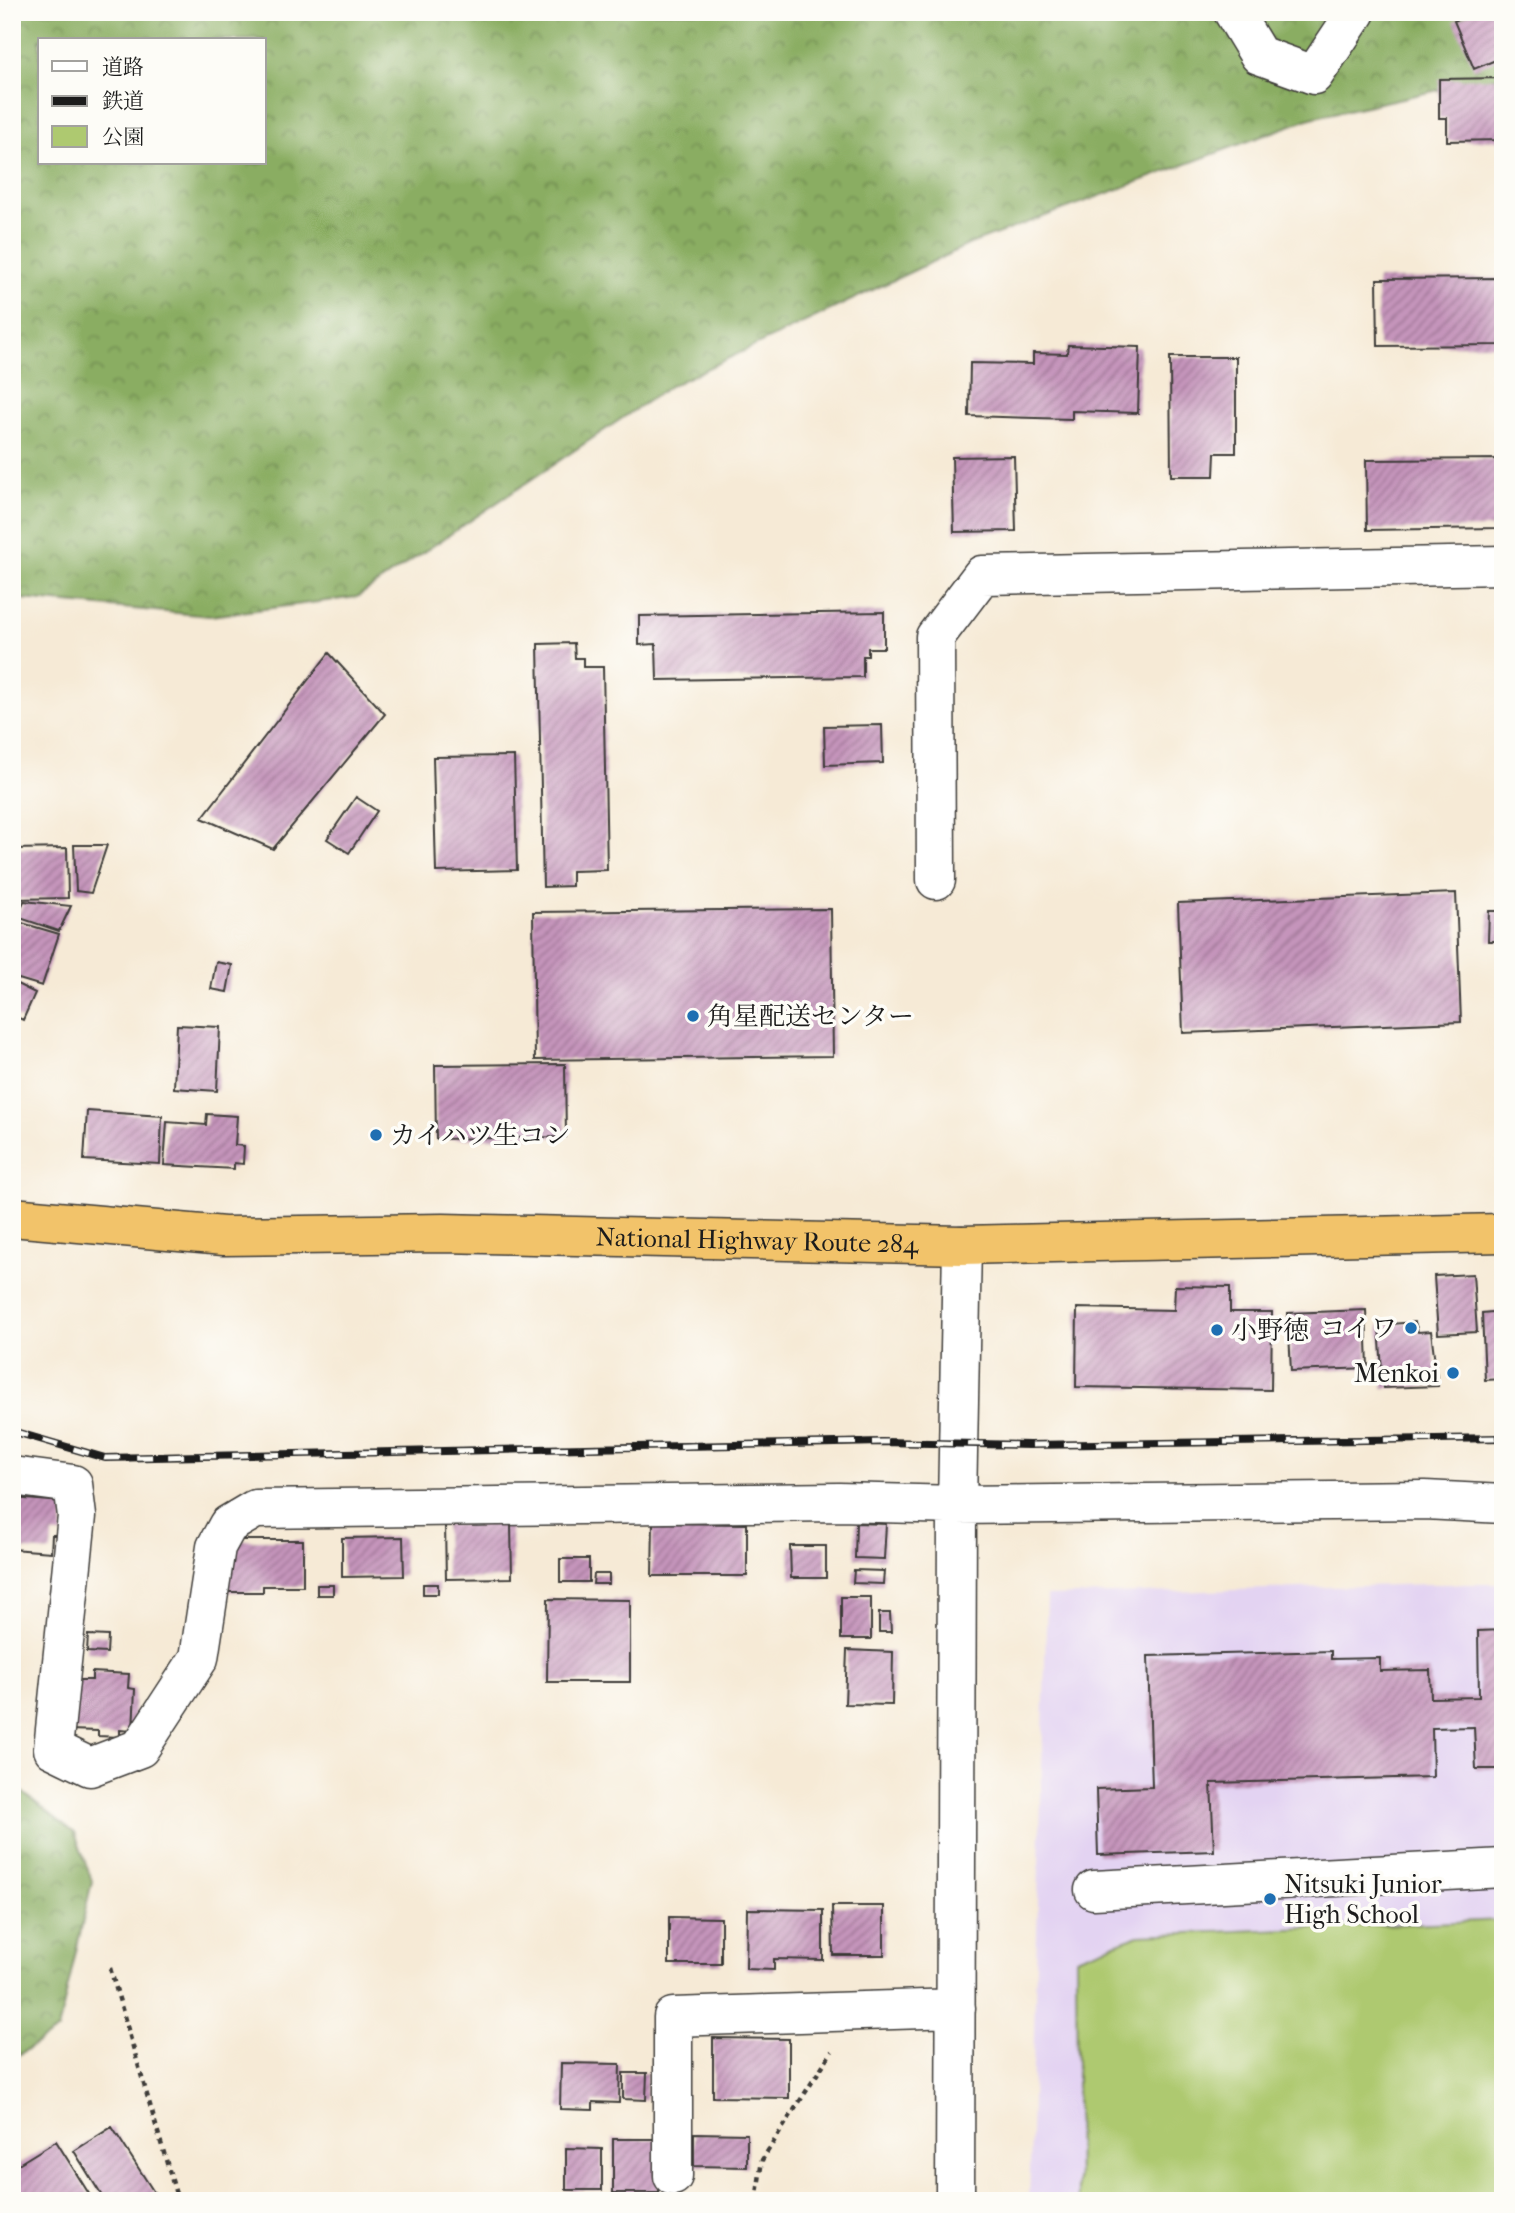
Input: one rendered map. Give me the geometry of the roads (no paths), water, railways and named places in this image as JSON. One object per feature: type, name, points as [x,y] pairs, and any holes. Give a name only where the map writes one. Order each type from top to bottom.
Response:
[{"type":"highway","name":"National Highway Route 284","points":[[12,1217],[224,1236],[443,1233],[962,1245],[1503,1233]]},
{"type":"street","points":[[1233,12],[1259,55],[1314,75],[1356,12]]},
{"type":"street","points":[[936,880],[936,637],[982,575],[1503,565]]},
{"type":"street","points":[[955,2201],[957,1505],[962,1245]]},
{"type":"street","points":[[12,1476],[74,1484],[77,1516],[53,1749],[90,1767],[140,1748],[199,1658],[216,1547],[228,1525],[255,1509],[839,1502],[957,1505],[1426,1500],[1503,1504]]},
{"type":"street","points":[[1094,1890],[1503,1868]]},
{"type":"street","points":[[673,2176],[673,2017],[956,2008]]},
{"type":"railway","points":[[12,1431],[105,1458],[882,1442],[1029,1445],[1503,1438]]},
{"type":"place","name":"角星配送センター","points":[[693,1016]]},
{"type":"place","name":"カイハツ生コン","points":[[376,1135]]},
{"type":"place","name":"コイワ","points":[[1411,1328]]},
{"type":"place","name":"小野徳","points":[[1217,1330]]},
{"type":"place","name":"Menkoi","points":[[1453,1373]]},
{"type":"place","name":"Nitsuki Junior High School","points":[[1270,1899]]}]
